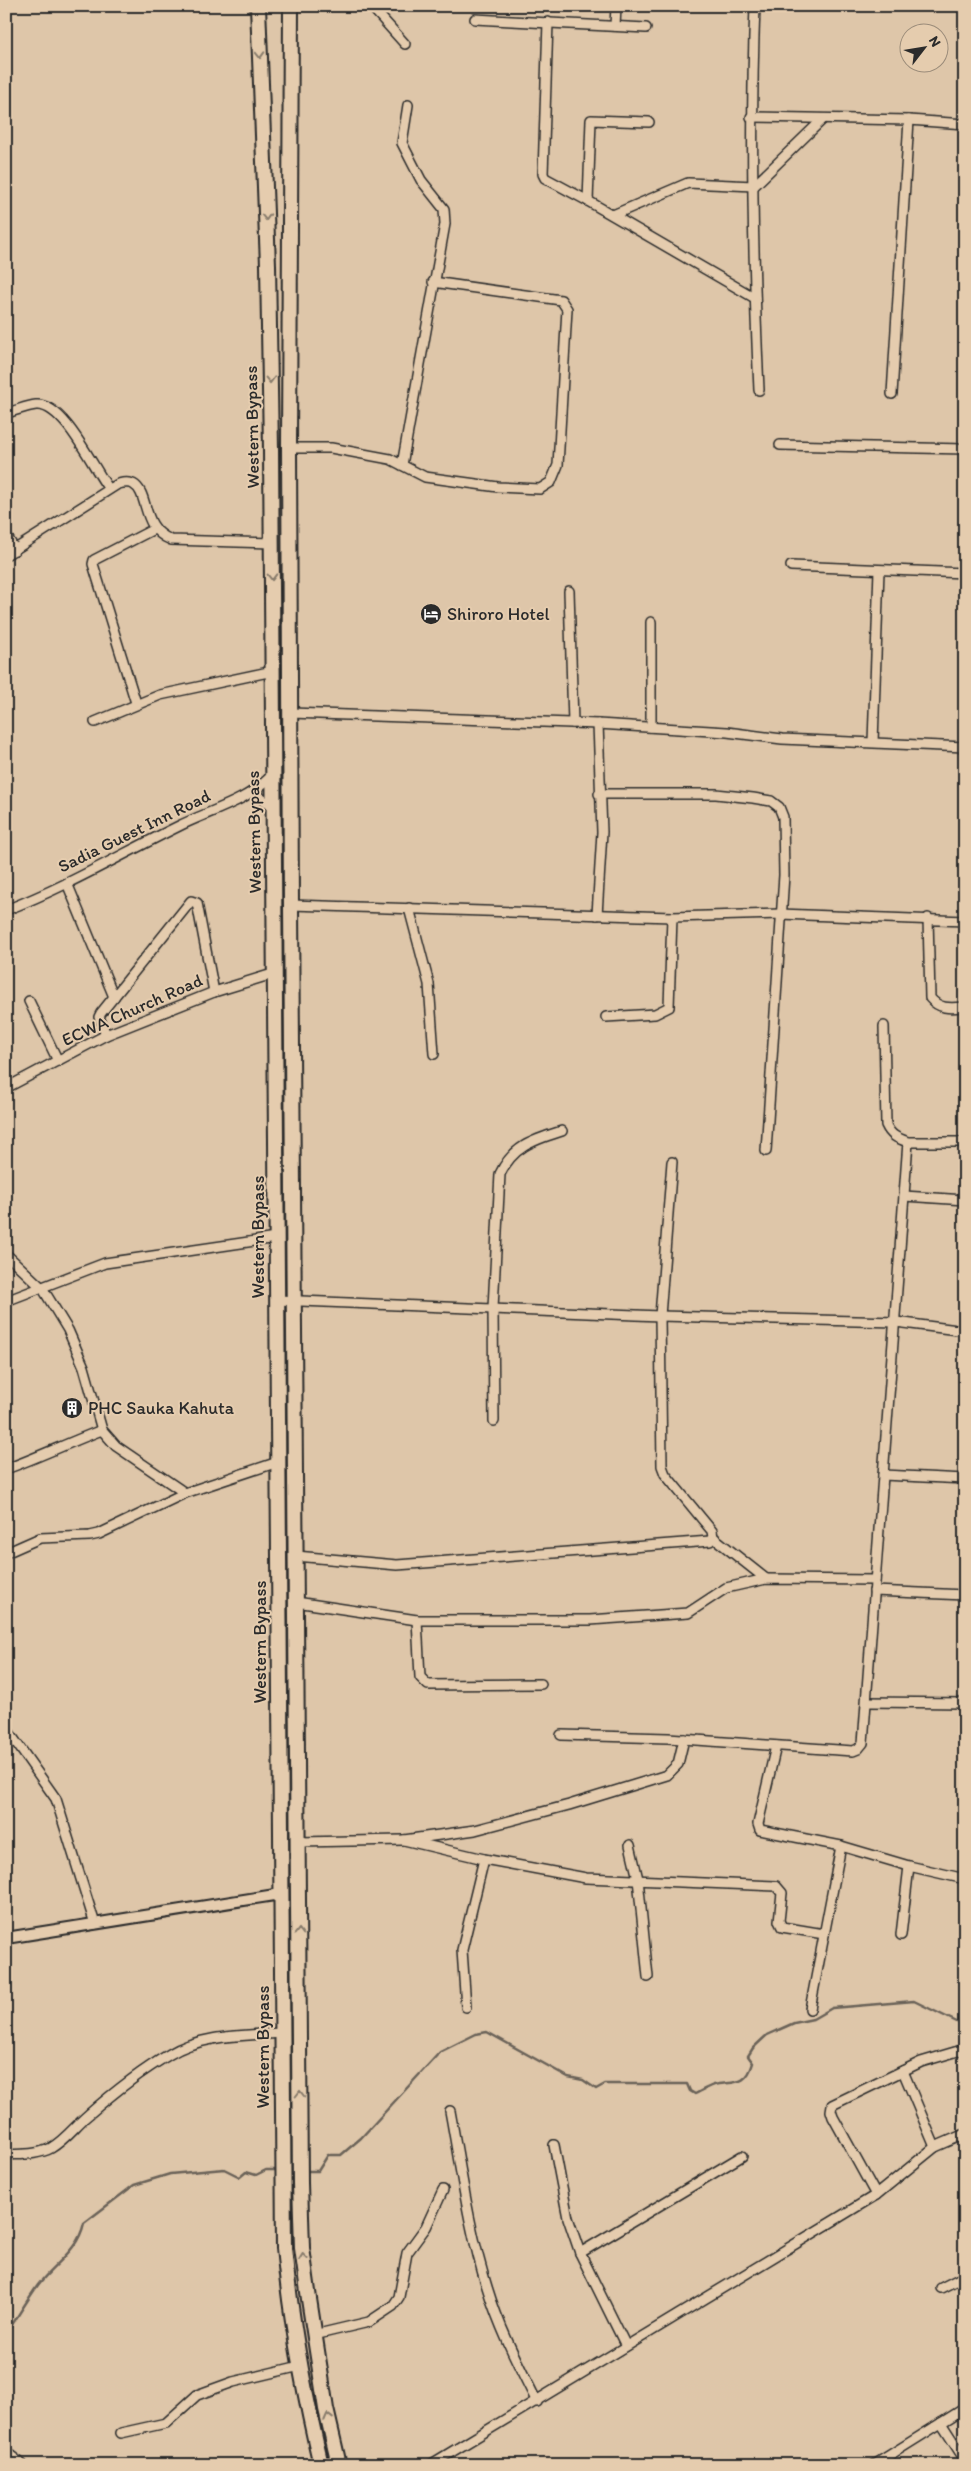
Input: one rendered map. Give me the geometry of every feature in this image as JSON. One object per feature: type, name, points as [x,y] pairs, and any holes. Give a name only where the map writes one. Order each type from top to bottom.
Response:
[{"type":"main road","name":"Western Bypass","points":[[258,6],[268,265],[273,671],[272,806],[276,973],[276,1238],[284,2248],[289,2301],[300,2366],[321,2465]]},
{"type":"main road","name":"Western Bypass","points":[[291,6],[289,448],[291,905],[302,2248],[326,2409],[339,2465]]},
{"type":"street","points":[[371,6],[405,44]]},
{"type":"street","points":[[615,26],[616,6]]},
{"type":"street","points":[[755,6],[751,117],[759,390]]},
{"type":"street","points":[[475,19],[646,28]]},
{"type":"street","points":[[548,22],[543,174],[548,181],[613,215],[755,298]]},
{"type":"street","points":[[402,464],[444,224],[444,209],[418,176],[402,143],[408,105]]},
{"type":"street","points":[[751,117],[910,120],[965,124]]},
{"type":"street","points":[[613,215],[688,183],[754,186],[823,119]]},
{"type":"street","points":[[588,201],[591,120],[649,122]]},
{"type":"street","points":[[892,394],[910,120]]},
{"type":"street","points":[[289,448],[331,448],[390,459],[426,477],[498,487],[540,489],[551,482],[558,466],[567,309],[561,300],[433,282]]},
{"type":"street","points":[[6,413],[37,404],[54,411],[61,417],[88,455],[98,475],[109,489]]},
{"type":"street","points":[[780,445],[965,449]]},
{"type":"street","points":[[6,556],[118,484],[133,484],[139,490],[154,529],[161,536],[171,540],[271,542]]},
{"type":"street","points":[[136,703],[94,560],[154,529]]},
{"type":"street","points":[[6,534],[15,550]]},
{"type":"street","points":[[790,566],[965,573]]},
{"type":"street","points":[[873,742],[879,570]]},
{"type":"street","points":[[569,591],[573,722]]},
{"type":"street","points":[[651,622],[651,727]]},
{"type":"street","points":[[95,722],[136,703],[160,695],[273,671]]},
{"type":"street","points":[[291,713],[573,722],[727,732],[782,739],[965,747]]},
{"type":"street","points":[[597,915],[602,832],[599,794],[598,724]]},
{"type":"street","name":"Sadia Guest Inn Road","points":[[6,910],[67,883],[142,844],[252,792],[272,775]]},
{"type":"street","points":[[252,792],[272,806]]},
{"type":"street","points":[[599,794],[716,794],[771,801],[778,807],[784,817],[784,875],[766,1151]]},
{"type":"street","points":[[67,883],[114,997]]},
{"type":"street","points":[[106,1035],[99,1017],[191,901],[197,903],[214,992]]},
{"type":"street","points":[[291,905],[672,917],[780,914],[928,918],[965,921]]},
{"type":"street","points":[[409,908],[429,984],[434,1054]]},
{"type":"street","points":[[606,1017],[655,1014],[669,1007],[672,917]]},
{"type":"street","points":[[928,918],[930,998],[942,1008],[965,1007]]},
{"type":"street","name":"ECWA Church Road","points":[[6,1088],[106,1035],[214,992],[276,973]]},
{"type":"street","points":[[29,1001],[58,1061]]},
{"type":"street","points":[[884,1026],[886,1125],[890,1132],[896,1138],[908,1142],[965,1142]]},
{"type":"street","points":[[494,1421],[493,1308],[500,1174],[506,1160],[524,1145],[562,1131]]},
{"type":"street","points":[[561,1735],[684,1739],[776,1746],[858,1749],[863,1743],[908,1142]]},
{"type":"street","points":[[672,1162],[660,1316],[662,1466],[665,1474],[712,1531],[713,1537],[766,1578]]},
{"type":"street","points":[[904,1196],[965,1200]]},
{"type":"street","points":[[6,1301],[43,1289],[105,1263],[276,1238]]},
{"type":"street","points":[[6,1254],[43,1289],[68,1330],[84,1367],[102,1430],[116,1446],[185,1493]]},
{"type":"street","points":[[277,1300],[660,1316],[896,1322],[965,1331]]},
{"type":"street","points":[[6,1469],[38,1459],[64,1444],[102,1430]]},
{"type":"street","points":[[6,1553],[40,1538],[99,1534],[185,1493],[278,1462]]},
{"type":"street","points":[[883,1475],[965,1479]]},
{"type":"street","points":[[296,1556],[397,1565],[703,1543],[713,1537]]},
{"type":"street","points":[[296,1602],[416,1620],[590,1620],[688,1613],[726,1588],[766,1578],[875,1580]]},
{"type":"street","points":[[874,1591],[965,1595]]},
{"type":"street","points":[[416,1620],[420,1676],[428,1685],[541,1684]]},
{"type":"street","points":[[867,1702],[965,1703]]},
{"type":"street","points":[[6,1728],[56,1799],[62,1811],[95,1924]]},
{"type":"street","points":[[299,1842],[404,1840],[475,1830],[569,1805],[666,1775],[678,1764],[684,1739]]},
{"type":"street","points":[[776,1746],[758,1824],[760,1830],[841,1846],[909,1866],[965,1879]]},
{"type":"street","points":[[404,1840],[484,1859],[586,1878],[776,1886],[782,1893],[779,1921],[782,1927],[824,1934]]},
{"type":"street","points":[[630,1845],[638,1879],[648,1977]]},
{"type":"street","points":[[810,2009],[841,1846]]},
{"type":"street","points":[[466,2007],[462,1950],[484,1859]]},
{"type":"street","points":[[901,1935],[909,1866]]},
{"type":"street","points":[[6,1938],[281,1894]]},
{"type":"street","points":[[6,2155],[40,2152],[51,2148],[88,2114],[131,2081],[171,2053],[189,2045],[212,2039],[281,2033]]},
{"type":"street","points":[[876,2195],[831,2111],[832,2105],[836,2101],[921,2062],[965,2049]]},
{"type":"street","points":[[904,2071],[935,2147]]},
{"type":"street","points":[[450,2111],[477,2252],[487,2287],[504,2335],[537,2402]]},
{"type":"street","points":[[430,2465],[537,2402],[876,2195],[935,2147],[965,2134]]},
{"type":"street","points":[[554,2145],[568,2218],[580,2254],[626,2346]]},
{"type":"street","points":[[580,2254],[742,2156]]},
{"type":"street","points":[[314,2335],[369,2322],[393,2306],[399,2297],[407,2253],[426,2227],[443,2190]]},
{"type":"street","points":[[941,2288],[965,2276]]},
{"type":"street","points":[[121,2434],[166,2423],[197,2395],[233,2382],[300,2366]]},
{"type":"street","points":[[874,2465],[965,2408]]},
{"type":"street","points":[[941,2424],[965,2460]]},
{"type":"street","points":[[6,2452],[22,2465]]},
{"type":"waterway","points":[[305,2171],[318,2171],[328,2155],[341,2155],[361,2138],[440,2052],[476,2034],[487,2032],[568,2077],[583,2080],[596,2089],[605,2084],[687,2084],[690,2091],[695,2094],[714,2085],[738,2082],[743,2079],[747,2076],[753,2063],[748,2056],[753,2048],[767,2035],[794,2023],[813,2019],[832,2008],[914,2001],[965,2026]]},
{"type":"waterway","points":[[6,2334],[38,2285],[77,2241],[84,2223],[134,2185],[170,2174],[224,2169],[240,2177],[246,2172],[256,2175],[266,2170],[279,2170]]},
{"type":"place","name":"Shiroro Hotel","points":[[431,614]]},
{"type":"place","name":"PHC Sauka Kahuta","points":[[72,1408]]}]
